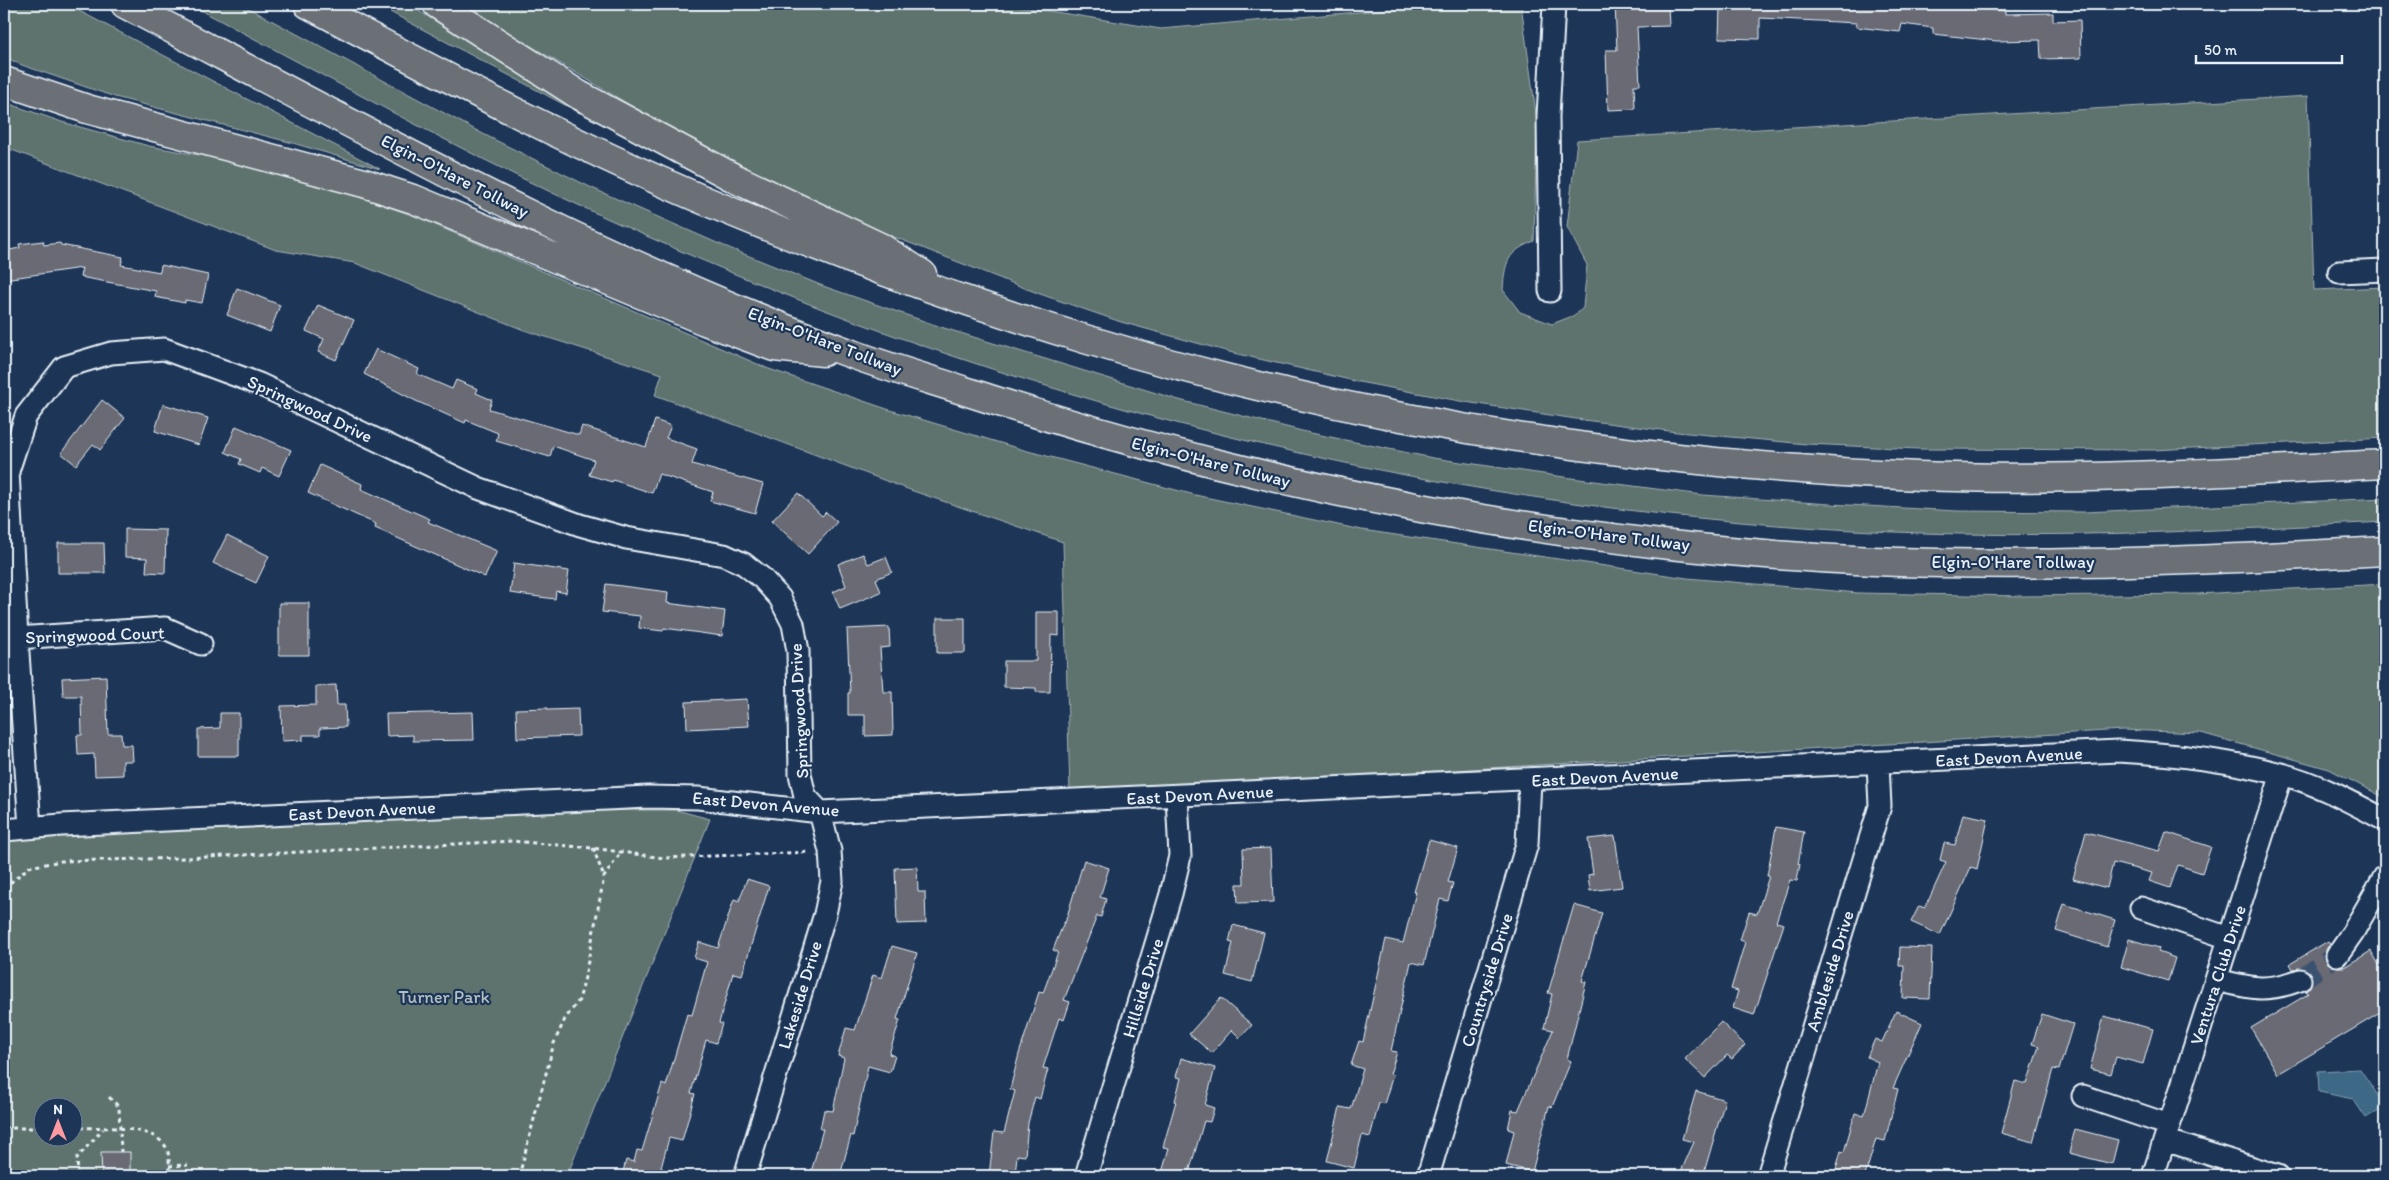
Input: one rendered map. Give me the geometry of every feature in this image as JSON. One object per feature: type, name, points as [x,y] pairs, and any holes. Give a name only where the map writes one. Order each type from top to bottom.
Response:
[{"type":"highway","name":"Elgin-O'Hare Tollway","points":[[125,4],[424,162],[601,248],[852,354],[1047,418],[1148,447],[1248,472],[1377,500],[1597,536],[1743,551],[1872,561],[2017,564],[2209,560],[2385,551]]},
{"type":"highway","points":[[308,4],[555,132],[640,172],[761,224],[961,299],[1087,340],[1209,373],[1317,399],[1442,424],[1677,458],[1796,469],[1920,476],[2018,478],[2126,477],[2385,464]]},
{"type":"highway","points":[[437,4],[579,95],[736,179],[880,247],[961,299]]},
{"type":"highway","points":[[4,81],[87,109],[302,166],[416,200],[705,321],[774,347],[852,354]]},
{"type":"street","points":[[1550,291],[1548,116],[1554,4]]},
{"type":"street","points":[[2339,272],[2385,270]]},
{"type":"street","name":"Springwood Drive","points":[[30,826],[8,471],[26,416],[64,367],[111,353],[164,349],[259,384],[478,488],[580,525],[617,535],[724,555],[744,564],[762,578],[780,598],[793,624],[798,651],[800,774],[806,796],[820,812]]},
{"type":"street","name":"Springwood Court","points":[[17,638],[165,628],[201,644]]},
{"type":"street","name":"East Devon Avenue","points":[[4,830],[30,826],[648,797],[698,798],[820,812],[1177,797],[2118,751],[2180,754],[2282,774],[2320,789],[2385,820]]},
{"type":"street","name":"Ambleside Drive","points":[[1768,1176],[1880,806],[1878,764]]},
{"type":"street","name":"Ventura Club Drive","points":[[2153,1176],[2282,774]]},
{"type":"street","name":"Countryside Drive","points":[[1428,1176],[1527,844],[1530,780]]},
{"type":"street","name":"Hillside Drive","points":[[1086,1176],[1169,903],[1180,856],[1177,797]]},
{"type":"street","name":"Lakeside Drive","points":[[746,1176],[825,914],[832,882],[830,851],[820,812]]},
{"type":"street","points":[[2337,955],[2382,888]]},
{"type":"street","points":[[2141,908],[2229,938]]},
{"type":"street","points":[[2216,980],[2258,990],[2280,987],[2300,980]]},
{"type":"street","points":[[2083,1096],[2167,1133],[2278,1176]]},
{"type":"path","points":[[4,887],[30,866],[60,861],[187,858],[512,840],[664,858],[830,851]]},
{"type":"path","points":[[592,848],[604,877]]},
{"type":"path","points":[[519,1176],[554,1044],[565,1019],[579,1000],[604,877],[621,852]]},
{"type":"path","points":[[109,1098],[118,1107],[121,1152]]},
{"type":"path","points":[[4,1128],[32,1128]]},
{"type":"path","points":[[82,1128],[120,1129],[150,1135],[163,1143],[168,1152],[169,1176]]},
{"type":"path","points":[[78,1176],[77,1158],[103,1128]]},
{"type":"path","points":[[169,1166],[188,1165]]},
{"type":"green space","points":[[4,4],[66,4],[380,169],[293,143],[115,97],[19,64],[4,56]]},
{"type":"green space","points":[[189,4],[241,4],[485,135],[592,188],[717,243],[823,286],[944,328],[1179,400],[1306,432],[1433,458],[1703,495],[1957,511],[2085,512],[2385,498],[2385,522],[2172,532],[2012,535],[1814,528],[1669,515],[1524,496],[1381,470],[1238,439],[1098,401],[959,358],[822,309],[734,274],[517,176],[403,118]]},
{"type":"green space","points":[[375,4],[408,4],[580,113]]},
{"type":"green space","points":[[461,4],[1006,4],[1161,29],[1450,4],[1521,4],[1537,121],[1534,241],[1518,249],[1509,259],[1503,290],[1520,312],[1552,324],[1575,315],[1583,308],[1587,265],[1567,227],[1577,140],[2308,96],[2314,290],[2385,287],[2385,438],[2153,450],[1919,449],[1806,444],[1677,432],[1576,419],[1465,402],[1359,382],[1233,353],[1121,322],[1040,294],[879,231],[729,160],[658,122]]},
{"type":"green space","points":[[4,102],[62,122],[149,146],[221,159],[317,182],[412,215],[769,369],[890,410],[1024,450],[1195,495],[1362,530],[1687,578],[1858,593],[2023,596],[2197,594],[2385,584],[2385,798],[2329,769],[2201,733],[2123,730],[1070,793],[1063,542],[913,491],[655,395],[662,374],[524,330],[355,263],[276,250],[4,147]]},
{"type":"green space","name":"Turner Park","points":[[591,810],[676,810],[710,819],[567,1176],[4,1176],[4,839]]},
{"type":"water","points":[[2360,1069],[2385,1106],[2366,1118],[2353,1099],[2319,1092],[2318,1071]]},
{"type":"building","points":[[1615,4],[1668,4],[1669,26],[1637,27],[1640,85],[1634,85],[1635,109],[1608,110],[1606,50],[1617,50]]},
{"type":"building","points":[[1737,4],[1935,4],[2005,11],[2005,14],[2053,13],[2053,21],[2080,20],[2081,58],[2041,59],[2040,40],[1997,41],[1933,34],[1933,28],[1902,24],[1900,32],[1856,27],[1857,23],[1760,18],[1760,39],[1719,38],[1720,6],[1737,6]]},
{"type":"building","points":[[43,241],[44,245],[60,243],[61,245],[123,257],[121,265],[160,272],[161,265],[208,275],[202,303],[185,300],[185,303],[155,297],[156,291],[80,277],[82,268],[4,279],[4,251],[20,248],[19,244]]},
{"type":"building","points":[[237,288],[280,305],[270,332],[227,315]]},
{"type":"building","points":[[318,305],[354,320],[336,360],[318,352],[324,339],[306,331]]},
{"type":"building","points":[[376,349],[419,369],[417,374],[452,389],[456,380],[478,389],[476,393],[492,400],[489,409],[579,435],[582,426],[646,447],[655,420],[671,426],[666,438],[697,449],[692,464],[763,484],[755,513],[710,501],[713,492],[659,474],[652,493],[613,480],[612,482],[589,475],[594,460],[553,446],[550,457],[496,441],[498,433],[466,420],[465,423],[416,401],[364,374]]},
{"type":"building","points":[[102,400],[125,418],[100,450],[93,444],[76,465],[61,453]]},
{"type":"building","points":[[163,404],[208,418],[199,445],[155,431]]},
{"type":"building","points":[[236,426],[291,450],[279,476],[262,468],[260,473],[239,464],[241,459],[225,452]]},
{"type":"building","points":[[320,465],[362,484],[361,489],[430,519],[428,522],[497,551],[485,577],[375,528],[376,524],[308,493]]},
{"type":"building","points":[[798,493],[822,516],[826,512],[837,522],[808,554],[772,521]]},
{"type":"building","points":[[125,529],[166,530],[165,573],[146,572],[147,558],[125,557]]},
{"type":"building","points":[[227,535],[269,556],[256,583],[213,563]]},
{"type":"building","points":[[58,543],[104,543],[105,573],[58,573]]},
{"type":"building","points":[[863,554],[868,564],[886,557],[892,572],[876,579],[881,592],[840,609],[833,592],[846,586],[838,564]]},
{"type":"building","points":[[514,563],[569,571],[566,593],[556,591],[555,599],[510,593]]},
{"type":"building","points":[[606,584],[668,592],[667,603],[725,611],[722,636],[664,628],[663,631],[639,628],[640,616],[602,612]]},
{"type":"building","points":[[279,603],[309,603],[309,655],[279,655]]},
{"type":"building","points":[[1036,612],[1059,612],[1059,636],[1051,635],[1050,692],[1036,692],[1036,688],[1004,687],[1004,661],[1036,661]]},
{"type":"building","points":[[937,618],[965,618],[965,653],[937,653]]},
{"type":"building","points":[[889,627],[890,647],[880,648],[883,692],[892,692],[893,735],[865,736],[865,715],[848,715],[848,693],[850,693],[847,629]]},
{"type":"building","points":[[106,676],[108,734],[121,734],[122,745],[132,745],[133,761],[123,761],[123,775],[95,776],[94,754],[78,755],[77,735],[82,735],[81,696],[63,696],[62,678]]},
{"type":"building","points":[[336,685],[337,705],[345,705],[346,727],[320,728],[320,735],[303,735],[303,740],[282,741],[281,706],[316,705],[316,686]]},
{"type":"building","points":[[747,699],[749,726],[687,729],[686,702]]},
{"type":"building","points":[[548,708],[548,710],[578,709],[579,736],[517,738],[516,709]]},
{"type":"building","points":[[473,712],[474,740],[413,741],[413,735],[387,736],[386,714]]},
{"type":"building","points":[[220,713],[239,713],[239,756],[198,756],[198,729],[220,728]]},
{"type":"building","points":[[1963,814],[1988,819],[1977,869],[1971,867],[1940,935],[1911,922],[1919,906],[1925,908],[1946,862],[1940,860],[1944,843],[1955,845]]},
{"type":"building","points":[[1776,827],[1804,832],[1797,881],[1790,880],[1776,922],[1784,924],[1754,1015],[1733,1008],[1738,991],[1731,989],[1745,942],[1740,940],[1749,912],[1757,914],[1769,876],[1767,876]]},
{"type":"building","points":[[2086,832],[2159,851],[2166,832],[2211,847],[2202,873],[2178,865],[2170,888],[2149,881],[2152,873],[2113,863],[2107,888],[2073,879]]},
{"type":"building","points":[[1615,836],[1622,887],[1590,891],[1588,875],[1593,874],[1588,839]]},
{"type":"building","points":[[1429,840],[1458,848],[1448,882],[1453,883],[1448,901],[1440,899],[1424,965],[1411,962],[1391,1051],[1397,1052],[1390,1074],[1393,1075],[1384,1104],[1379,1103],[1370,1137],[1362,1135],[1354,1168],[1327,1161],[1340,1107],[1351,1109],[1363,1069],[1351,1065],[1359,1041],[1363,1042],[1386,939],[1403,943],[1416,892],[1414,892]]},
{"type":"building","points":[[1271,848],[1273,902],[1238,903],[1237,884],[1244,884],[1243,849]]},
{"type":"building","points":[[1084,860],[1109,868],[1100,897],[1106,899],[1101,917],[1097,916],[1064,1000],[1070,1002],[1064,1020],[1059,1018],[1043,1068],[1048,1069],[1040,1099],[1035,1097],[1028,1123],[1025,1156],[1017,1155],[1015,1176],[989,1176],[994,1132],[1004,1133],[1015,1091],[1010,1089],[1019,1054],[1039,992],[1043,993],[1058,952],[1053,950],[1065,923]]},
{"type":"building","points":[[917,867],[918,892],[925,892],[926,923],[897,924],[895,868]]},
{"type":"building","points":[[747,879],[769,886],[742,975],[733,973],[719,1023],[722,1024],[716,1043],[706,1040],[691,1093],[695,1094],[682,1141],[669,1138],[661,1168],[670,1171],[669,1176],[622,1176],[626,1160],[634,1162],[637,1150],[642,1151],[662,1084],[666,1086],[687,1014],[692,1015],[707,962],[694,958],[699,942],[718,948],[734,899],[739,901]]},
{"type":"building","points":[[2064,904],[2115,920],[2107,947],[2056,931]]},
{"type":"building","points":[[1574,905],[1602,913],[1582,981],[1586,982],[1567,1059],[1571,1061],[1552,1107],[1549,1106],[1532,1172],[1506,1165],[1514,1131],[1508,1129],[1512,1110],[1518,1111],[1553,1030],[1544,1028],[1552,994],[1548,993]]},
{"type":"building","points":[[1233,925],[1264,933],[1252,982],[1225,975],[1233,943],[1229,942]]},
{"type":"building","points":[[2129,939],[2159,948],[2158,952],[2175,958],[2168,981],[2121,967]]},
{"type":"building","points":[[2328,941],[2330,943],[2325,953],[2326,960],[2335,967],[2344,967],[2371,951],[2385,975],[2385,1010],[2278,1074],[2251,1028],[2308,994],[2306,991],[2312,983],[2312,976],[2303,968],[2293,969],[2290,964]]},
{"type":"building","points":[[892,946],[917,953],[897,1019],[900,1020],[889,1054],[895,1056],[890,1072],[868,1066],[853,1136],[851,1135],[840,1176],[810,1176],[823,1129],[820,1129],[824,1110],[833,1111],[844,1058],[838,1056],[846,1028],[855,1030],[873,975],[882,978]]},
{"type":"building","points":[[1900,947],[1932,948],[1930,999],[1903,998],[1904,966],[1899,966]]},
{"type":"building","points":[[1221,998],[1252,1025],[1240,1038],[1232,1030],[1212,1053],[1189,1034]]},
{"type":"building","points":[[1896,1011],[1922,1023],[1893,1088],[1898,1089],[1885,1141],[1876,1139],[1865,1176],[1834,1176],[1841,1151],[1844,1152],[1855,1113],[1864,1116],[1878,1062],[1867,1057],[1875,1039],[1882,1042]]},
{"type":"building","points":[[2042,1014],[2073,1024],[2059,1070],[2053,1069],[2033,1142],[2001,1133],[2015,1081],[2027,1084],[2039,1046],[2032,1044]]},
{"type":"building","points":[[2104,1016],[2153,1029],[2143,1064],[2116,1057],[2111,1074],[2090,1069]]},
{"type":"building","points":[[1721,1022],[1745,1045],[1732,1059],[1727,1055],[1705,1078],[1685,1059]]},
{"type":"building","points":[[1181,1058],[1215,1068],[1205,1105],[1214,1108],[1210,1122],[1204,1121],[1188,1176],[1161,1176],[1169,1148],[1163,1147],[1181,1078],[1176,1077]]},
{"type":"building","points":[[1696,1091],[1725,1100],[1703,1176],[1679,1176],[1694,1142],[1682,1139]]},
{"type":"building","points":[[2075,1129],[2118,1140],[2112,1164],[2069,1153]]},
{"type":"building","points":[[101,1152],[130,1152],[130,1176],[102,1176]]},
{"type":"tunnel","points":[[2300,980],[2337,955]]}]
